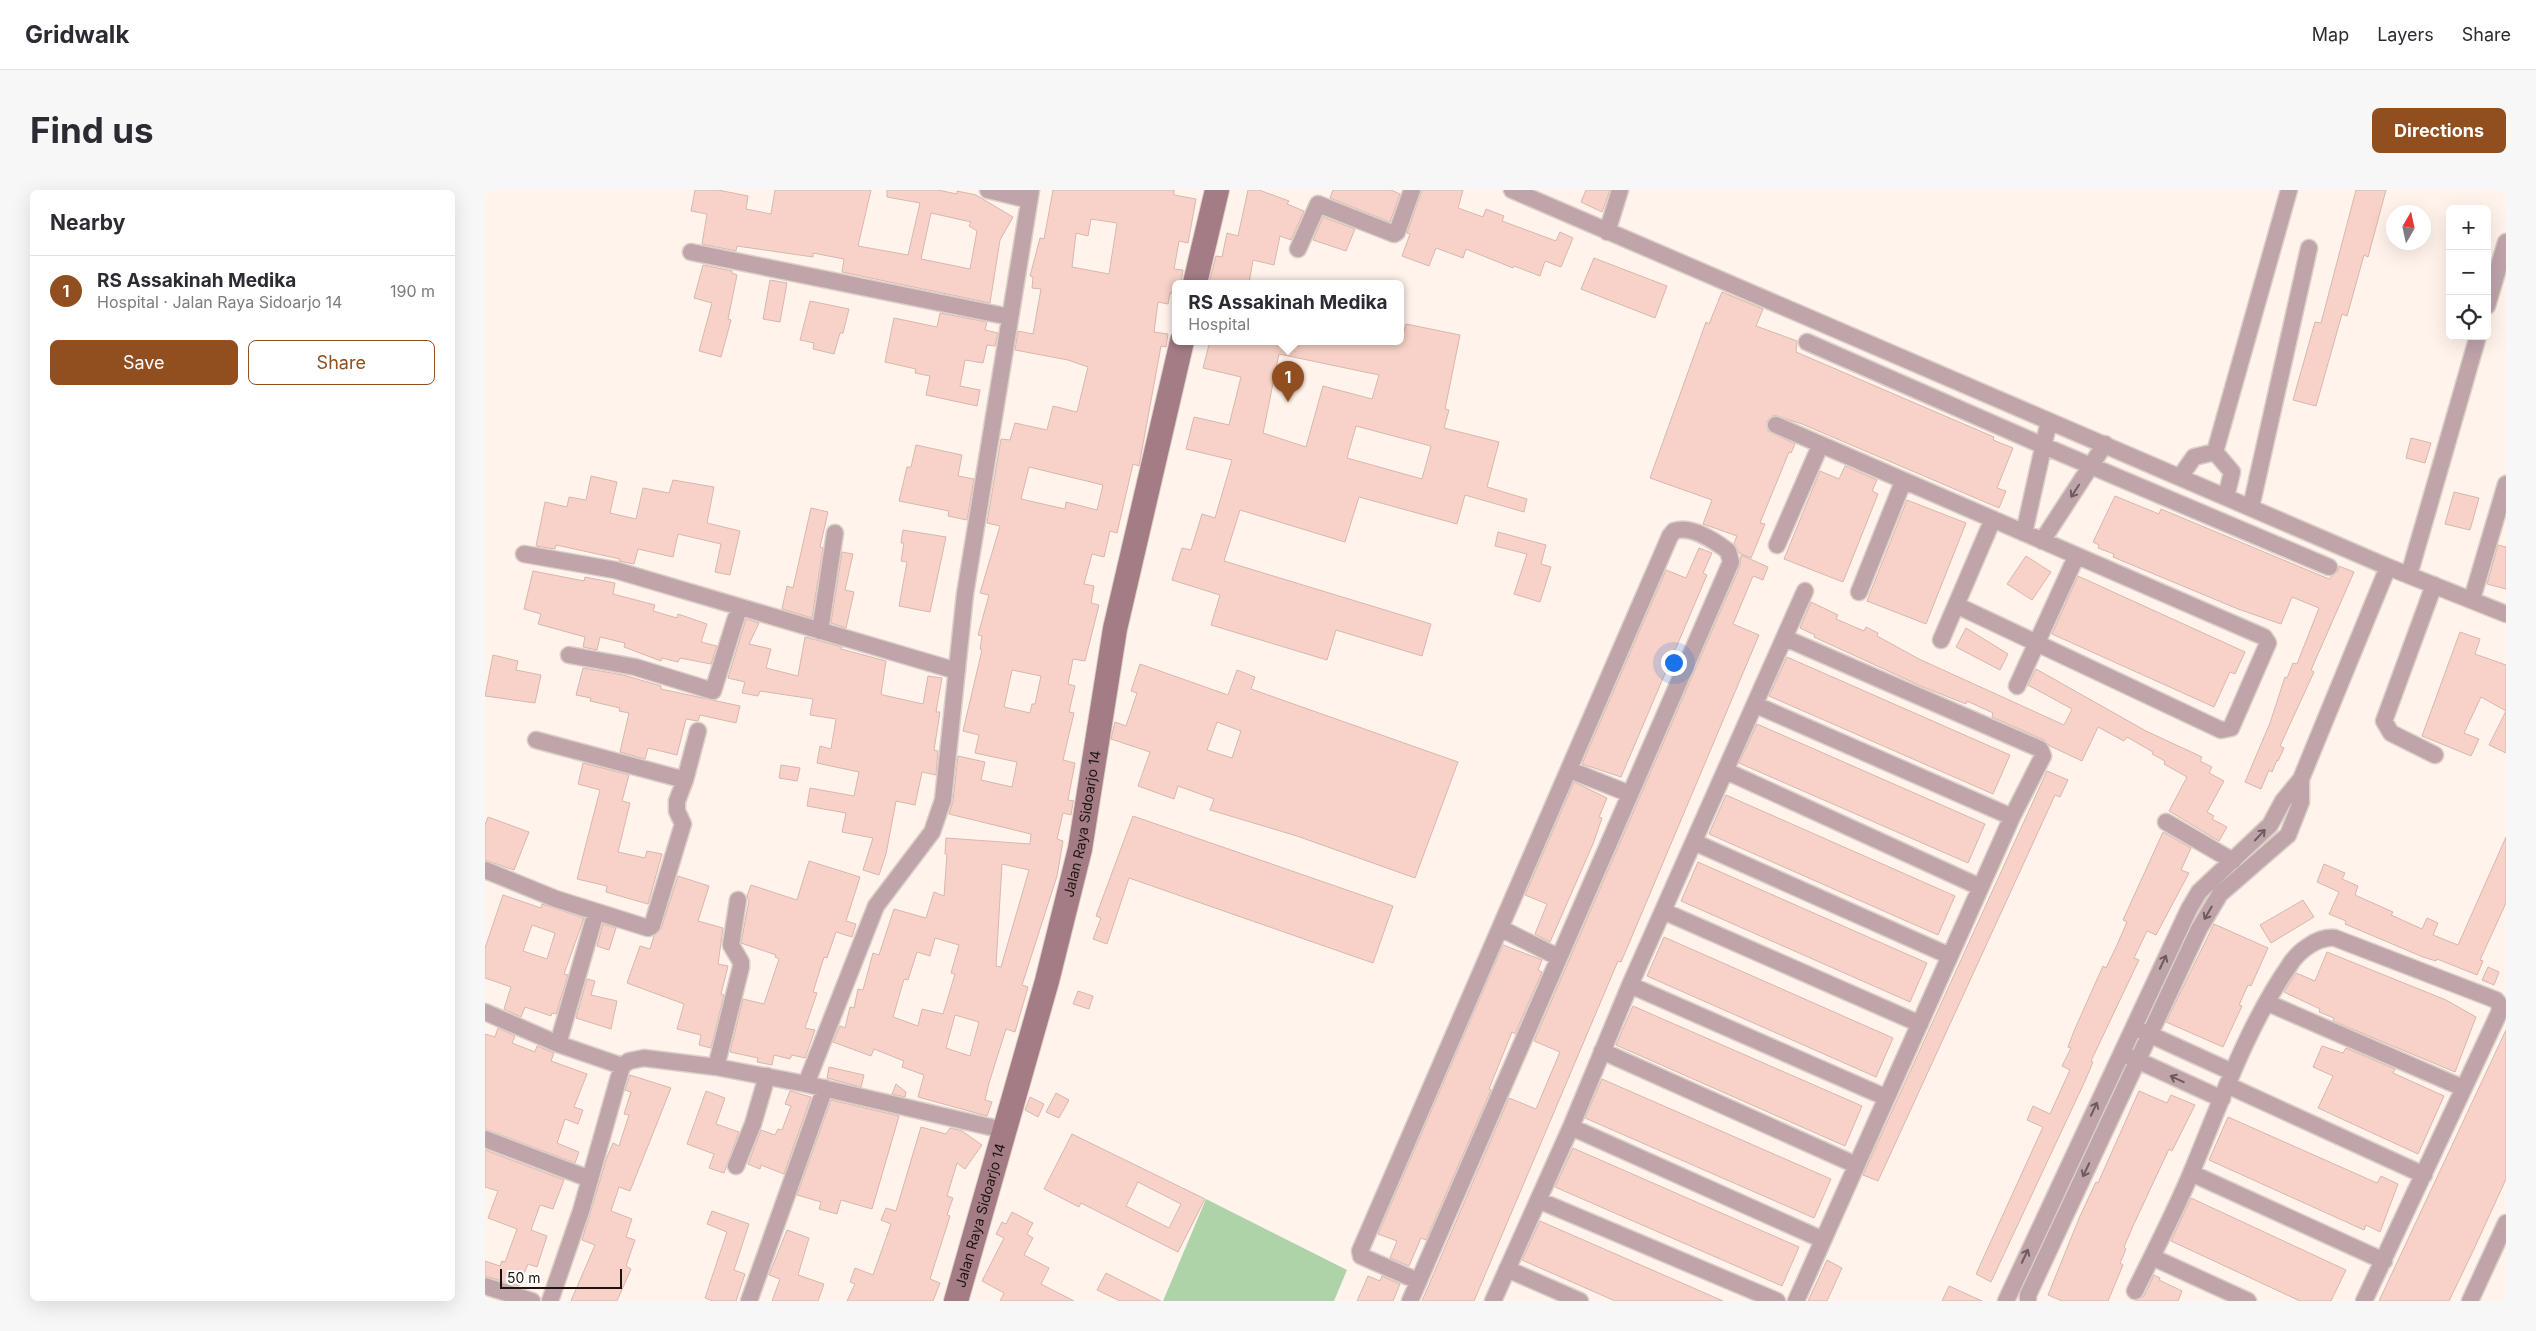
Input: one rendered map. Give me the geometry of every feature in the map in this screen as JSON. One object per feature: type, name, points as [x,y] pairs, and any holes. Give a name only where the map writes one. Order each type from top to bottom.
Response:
[{"type":"main road","points":[[1196,280],[1217,190]]},
{"type":"main road","name":"Jalan Raya Sidoarjo 14","points":[[956,1301],[1003,1130],[1047,981],[1080,849],[1115,629],[1181,345]]},
{"type":"street","points":[[806,1084],[876,906],[932,832],[939,817],[943,800],[965,594],[1030,195],[988,190]]},
{"type":"street","points":[[1298,249],[1318,204],[1394,234],[1397,232],[1412,190]]},
{"type":"street","points":[[1512,190],[2388,567],[2506,614]]},
{"type":"street","points":[[1607,232],[1620,190]]},
{"type":"street","points":[[2215,452],[2289,190]]},
{"type":"street","points":[[2490,295],[2506,242]]},
{"type":"street","points":[[2251,508],[2309,248]]},
{"type":"street","points":[[691,252],[1009,317]]},
{"type":"street","points":[[2409,575],[2477,340]]},
{"type":"street","points":[[1807,342],[2043,446],[2329,567]]},
{"type":"street","points":[[2024,533],[2049,420]]},
{"type":"street","points":[[1776,426],[2267,640],[2231,728],[2221,730],[1955,605]]},
{"type":"street","points":[[2041,541],[2105,444]]},
{"type":"street","points":[[1777,545],[1820,446]]},
{"type":"street","points":[[2180,477],[2193,457],[2215,452]]},
{"type":"street","points":[[2215,452],[2232,472],[2226,497]]},
{"type":"street","points":[[1859,592],[1903,482]]},
{"type":"street","points":[[2472,599],[2506,484]]},
{"type":"street","points":[[1941,640],[1993,519]]},
{"type":"street","points":[[1410,1301],[1731,562],[1728,551],[1716,542],[1688,530],[1679,529],[1671,536],[1571,770],[1499,928],[1360,1251],[1361,1256],[1418,1281]]},
{"type":"street","points":[[819,631],[835,533]]},
{"type":"street","points":[[524,554],[615,570],[739,608],[957,670]]},
{"type":"street","points":[[2017,686],[2038,645],[2076,557]]},
{"type":"street","points":[[2028,1301],[2028,1295],[2137,1060],[2140,1030],[2189,908],[2208,882],[2233,861],[2269,825],[2283,801],[2301,779],[2388,567]]},
{"type":"street","points":[[2434,585],[2384,721],[2391,733],[2435,755]]},
{"type":"street","points":[[1493,1301],[1571,1127],[1630,985],[1805,591]]},
{"type":"street","points":[[569,654],[635,667],[713,691],[739,608]]},
{"type":"street","points":[[1785,638],[2040,749],[2043,756],[2012,817],[1920,1024],[1885,1097],[1821,1239],[1796,1301]]},
{"type":"street","points":[[1756,705],[2012,817]]},
{"type":"street","points":[[485,870],[596,912],[644,928],[652,926],[683,824],[677,811],[677,801],[685,780],[698,731]]},
{"type":"street","points":[[536,740],[685,780]]},
{"type":"street","points":[[1571,770],[1630,794]]},
{"type":"street","points":[[1726,771],[1981,887]]},
{"type":"street","points":[[2006,1301],[2121,1053],[2140,1030],[2223,891],[2288,835],[2301,802],[2301,779]]},
{"type":"street","points":[[2165,822],[2233,861]]},
{"type":"street","points":[[1694,842],[1950,956]]},
{"type":"street","points":[[2208,882],[2223,891]]},
{"type":"street","points":[[715,1067],[741,967],[741,962],[732,950],[731,940],[738,900]]},
{"type":"street","points":[[1663,911],[1920,1024]]},
{"type":"street","points":[[557,1044],[596,912]]},
{"type":"street","points":[[1499,928],[1558,958]]},
{"type":"street","points":[[2135,1291],[2191,1174],[2227,1085],[2268,1002],[2296,957],[2326,937],[2335,938],[2496,1000],[2500,1011],[2365,1301]]},
{"type":"street","points":[[1630,985],[1885,1097]]},
{"type":"street","points":[[2268,1002],[2463,1088]]},
{"type":"street","points":[[485,1012],[557,1044],[622,1066]]},
{"type":"street","points":[[2140,1030],[2227,1085],[2424,1175]]},
{"type":"street","points":[[1602,1052],[1855,1165]]},
{"type":"street","points":[[2121,1053],[2137,1060],[2227,1085]]},
{"type":"street","points":[[550,1301],[590,1179],[622,1066],[629,1061],[644,1058],[767,1076],[1003,1130]]},
{"type":"street","points":[[737,1166],[753,1124],[767,1076]]},
{"type":"street","points":[[749,1301],[825,1088]]},
{"type":"street","points":[[1571,1127],[1821,1239]]},
{"type":"street","points":[[485,1139],[590,1179]]},
{"type":"street","points":[[2191,1174],[2384,1261]]},
{"type":"street","points":[[1538,1200],[1777,1301]]},
{"type":"street","points":[[2470,1301],[2506,1224]]},
{"type":"street","points":[[2152,1257],[2248,1301]]},
{"type":"street","points":[[1507,1269],[1580,1301]]},
{"type":"street","points":[[485,1286],[532,1301]]},
{"type":"green space","points":[[1206,1199],[1347,1270],[1334,1301],[1163,1301]]},
{"type":"building","points":[[695,190],[718,190],[748,196],[746,209],[771,214],[775,190],[871,190],[858,246],[908,255],[920,203],[887,197],[887,190],[938,190],[957,194],[957,191],[976,195],[1013,217],[1000,240],[990,303],[842,272],[844,259],[813,253],[813,257],[737,246],[736,251],[702,244],[707,214],[691,211]],"holes":[[[931,213],[971,222],[969,226],[977,231],[970,269],[921,259]]]},
{"type":"building","points":[[1053,190],[1174,190],[1174,195],[1196,199],[1188,243],[1179,241],[1174,269],[1183,270],[1181,280],[1172,280],[1172,293],[1170,293],[1168,304],[1158,302],[1154,332],[1168,334],[1166,347],[1161,346],[1139,466],[1133,464],[1117,533],[1110,531],[1104,557],[1092,554],[1084,584],[1094,586],[1091,603],[1099,605],[1085,661],[1073,659],[1068,684],[1075,686],[1069,712],[1074,713],[1063,760],[1075,763],[1068,800],[1074,801],[1071,815],[1063,813],[1057,839],[1063,841],[1057,876],[1022,985],[1028,987],[1015,1032],[1006,1029],[989,1083],[985,1100],[992,1102],[987,1116],[918,1097],[924,1075],[902,1067],[904,1061],[874,1049],[871,1056],[833,1042],[840,1026],[845,1028],[850,1007],[854,1008],[858,989],[863,990],[873,953],[879,955],[894,909],[926,918],[934,892],[944,896],[947,854],[945,854],[946,838],[1030,844],[1031,834],[949,814],[953,801],[958,756],[985,762],[981,780],[1012,787],[1017,762],[975,753],[979,735],[963,731],[982,650],[980,649],[982,636],[978,635],[989,595],[980,593],[1000,526],[987,523],[1001,439],[1010,440],[1015,423],[1047,430],[1053,406],[1077,412],[1088,367],[1068,360],[1015,350],[1018,331],[1033,334],[1041,289],[1032,288],[1033,277],[1030,276],[1040,238],[1044,239]],"holes":[[[1091,219],[1117,223],[1109,274],[1072,267],[1076,233],[1088,236]],[[1029,467],[1103,485],[1097,510],[1066,502],[1065,509],[1021,499]],[[1012,670],[1041,676],[1035,704],[1032,704],[1030,713],[1004,707]],[[1002,864],[1029,870],[1001,967],[996,966]],[[935,938],[959,945],[951,973],[955,974],[943,1014],[922,1009],[918,1026],[893,1017],[904,979],[908,980],[917,952],[930,956]],[[955,1015],[979,1022],[970,1056],[946,1048]]]},
{"type":"building","points":[[1248,190],[1259,190],[1289,201],[1287,204],[1304,211],[1291,240],[1280,236],[1274,265],[1253,260],[1250,280],[1210,280],[1216,256],[1222,257],[1227,233],[1238,236]]},
{"type":"building","points":[[1333,190],[1391,190],[1400,194],[1390,222],[1330,198]]},
{"type":"building","points":[[1422,190],[1463,190],[1458,208],[1483,217],[1486,209],[1504,216],[1502,221],[1556,241],[1560,232],[1573,238],[1561,267],[1545,261],[1540,276],[1514,266],[1513,268],[1466,249],[1463,258],[1436,248],[1429,266],[1402,256],[1410,234],[1407,233]]},
{"type":"building","points":[[1586,190],[1610,190],[1602,212],[1581,202]]},
{"type":"building","points":[[2356,190],[2386,190],[2368,257],[2364,255],[2347,316],[2342,314],[2316,406],[2293,400],[2315,322],[2321,323]]},
{"type":"building","points":[[1323,217],[1355,229],[1346,251],[1313,240]]},
{"type":"building","points":[[1594,258],[1667,286],[1655,318],[1581,289]]},
{"type":"building","points":[[703,265],[732,271],[732,273],[737,275],[728,319],[731,320],[721,357],[699,351],[712,303],[694,298]]},
{"type":"building","points":[[770,280],[787,283],[780,322],[763,319]]},
{"type":"building","points":[[1722,292],[1763,309],[1756,326],[1797,341],[1796,352],[1994,437],[1993,440],[2013,448],[1997,488],[2006,491],[1999,508],[1802,424],[1774,415],[1767,421],[1768,431],[1795,444],[1791,453],[1789,452],[1760,523],[1765,524],[1751,558],[1739,553],[1734,543],[1737,536],[1703,524],[1712,500],[1650,478],[1706,322],[1709,324]]},
{"type":"building","points":[[810,301],[849,309],[843,333],[840,333],[834,354],[813,349],[814,343],[800,340]]},
{"type":"building","points":[[940,313],[987,322],[985,330],[998,333],[995,346],[987,345],[983,363],[965,360],[960,386],[980,390],[977,406],[926,395],[930,376],[915,373],[916,369],[885,362],[894,318],[937,327]]},
{"type":"building","points":[[1406,324],[1460,335],[1445,409],[1449,410],[1444,428],[1499,442],[1487,487],[1527,499],[1524,512],[1465,495],[1457,524],[1359,497],[1345,542],[1240,510],[1224,561],[1431,624],[1422,656],[1336,630],[1327,660],[1211,625],[1220,595],[1172,580],[1182,548],[1191,550],[1202,514],[1215,518],[1232,460],[1186,449],[1194,417],[1229,425],[1241,377],[1203,368],[1209,345],[1404,345]],"holes":[[[1279,354],[1379,375],[1372,399],[1323,386],[1306,447],[1263,433]],[[1356,426],[1431,446],[1422,479],[1347,458]]]},
{"type":"building","points":[[2411,438],[2431,443],[2425,463],[2406,458]]},
{"type":"building","points":[[916,445],[962,455],[958,476],[974,479],[967,520],[948,516],[949,511],[899,501],[907,467],[911,467]]},
{"type":"building","points":[[1845,466],[1877,480],[1872,491],[1878,494],[1843,582],[1784,559],[1820,471],[1839,479]]},
{"type":"building","points":[[591,476],[617,482],[610,513],[636,519],[643,488],[669,493],[673,480],[714,487],[707,523],[740,531],[730,575],[715,572],[721,544],[678,534],[673,557],[638,549],[634,564],[619,561],[620,559],[556,545],[555,549],[536,546],[545,502],[567,507],[569,497],[586,500]]},
{"type":"building","points":[[2454,492],[2479,498],[2470,530],[2445,524]]},
{"type":"building","points":[[2115,496],[2159,514],[2161,509],[2329,579],[2338,571],[2339,566],[2354,572],[2311,670],[2314,672],[2280,746],[2284,748],[2272,772],[2269,770],[2261,789],[2245,782],[2270,723],[2285,677],[2287,678],[2293,663],[2297,664],[2319,608],[2292,597],[2281,624],[2238,609],[2113,557],[2114,554],[2098,548],[2099,545],[2093,542]]},
{"type":"building","points":[[1907,500],[1966,523],[1926,624],[1867,601]]},
{"type":"building","points":[[811,508],[828,512],[820,547],[823,548],[812,618],[782,609],[787,586],[793,588]]},
{"type":"building","points":[[903,530],[946,537],[930,612],[899,606],[907,562],[901,561],[904,543],[901,543]]},
{"type":"building","points":[[1498,532],[1546,545],[1541,564],[1551,567],[1540,602],[1514,594],[1527,554],[1495,546]]},
{"type":"building","points":[[2498,545],[2506,547],[2506,589],[2487,584]]},
{"type":"building","points":[[1699,548],[1712,553],[1703,573],[1707,575],[1621,777],[1582,764],[1666,570],[1686,578]]},
{"type":"building","points":[[842,552],[853,554],[845,590],[854,592],[846,628],[831,623]]},
{"type":"building","points":[[1741,555],[1768,567],[1763,580],[1753,576],[1733,624],[1759,635],[1630,941],[1621,962],[1618,961],[1474,1301],[1422,1301],[1509,1098],[1536,1109],[1560,1052],[1534,1041],[1740,566]]},
{"type":"building","points":[[2026,556],[2051,572],[2032,600],[2007,584]]},
{"type":"building","points":[[533,571],[584,581],[585,577],[615,583],[613,594],[655,605],[653,611],[677,618],[678,614],[707,624],[701,642],[717,646],[711,664],[680,658],[678,662],[662,658],[661,661],[624,647],[625,643],[600,637],[597,650],[583,647],[585,637],[538,624],[541,614],[524,609]]},
{"type":"building","points":[[2078,576],[2245,652],[2235,674],[2230,672],[2214,707],[2052,634]]},
{"type":"building","points":[[1811,602],[1838,615],[1836,619],[1864,631],[1866,627],[1878,633],[1877,636],[1919,659],[2064,725],[2072,709],[2028,685],[2036,669],[2146,731],[2202,757],[2200,761],[2212,767],[2209,773],[2224,781],[2207,812],[2214,816],[2212,819],[2227,827],[2219,841],[2169,811],[2187,777],[2164,764],[2165,761],[2152,754],[2153,752],[2127,737],[2124,741],[2098,727],[2082,761],[2050,746],[2044,740],[1992,717],[1993,713],[1967,701],[1966,704],[1923,687],[1814,637],[1815,635],[1800,628]]},
{"type":"building","points":[[746,619],[759,623],[749,644],[771,649],[766,668],[798,676],[805,637],[886,661],[881,694],[883,695],[923,704],[928,676],[942,678],[936,712],[940,712],[934,750],[938,751],[936,775],[922,772],[915,805],[896,801],[886,854],[879,875],[863,870],[873,838],[842,832],[846,813],[807,806],[810,788],[854,796],[859,772],[817,763],[820,746],[831,749],[836,719],[810,715],[813,699],[760,691],[758,696],[742,693],[745,682],[728,678]]},
{"type":"building","points":[[1966,628],[2008,654],[2000,670],[1956,647]]},
{"type":"building","points":[[2460,632],[2480,639],[2475,654],[2506,665],[2506,711],[2481,697],[2464,733],[2479,739],[2471,756],[2422,736]]},
{"type":"building","points":[[493,655],[518,661],[516,670],[541,675],[535,703],[485,696]]},
{"type":"building","points":[[1787,657],[2010,755],[1993,794],[1769,696]]},
{"type":"building","points":[[1140,664],[1228,695],[1237,670],[1255,677],[1251,689],[1458,762],[1415,878],[1297,836],[1210,810],[1214,799],[1178,786],[1174,799],[1138,786],[1150,752],[1111,739],[1115,722],[1126,726],[1137,693],[1131,691]],"holes":[[[1217,722],[1241,731],[1232,758],[1207,750]]]},
{"type":"building","points":[[583,668],[623,675],[661,686],[661,689],[740,706],[736,723],[700,715],[698,721],[686,719],[677,755],[648,748],[645,759],[620,752],[629,713],[619,711],[620,708],[590,701],[591,698],[576,695]]},
{"type":"building","points":[[2506,711],[2506,753],[2489,745]]},
{"type":"building","points":[[1757,724],[1985,824],[1968,863],[1739,763]]},
{"type":"building","points":[[583,763],[629,775],[622,801],[630,803],[618,852],[645,858],[647,851],[662,854],[648,904],[606,892],[607,886],[577,879],[600,790],[578,784]]},
{"type":"building","points":[[781,765],[800,768],[797,781],[779,778]]},
{"type":"building","points":[[2047,771],[2068,780],[2060,797],[2055,795],[1878,1181],[1863,1175]]},
{"type":"building","points":[[1574,782],[1607,798],[1599,817],[1602,818],[1593,844],[1550,942],[1535,934],[1547,904],[1525,895]]},
{"type":"building","points":[[1726,795],[1955,896],[1938,935],[1709,834]]},
{"type":"building","points":[[1133,816],[1393,906],[1373,963],[1129,878],[1107,944],[1093,939],[1101,918],[1096,916]]},
{"type":"building","points":[[488,817],[529,832],[514,870],[485,860],[485,825]]},
{"type":"building","points":[[2163,832],[2191,848],[2181,870],[2189,873],[2156,935],[2147,931],[2134,958],[2139,960],[1991,1282],[1976,1274],[2043,1127],[2027,1120],[2033,1106],[2050,1114],[2070,1070],[2062,1066],[2071,1048],[2068,1047],[2074,1031],[2103,966],[2106,968],[2117,945],[2127,922],[2123,920]]},
{"type":"building","points":[[2506,837],[2506,903],[2480,960],[2483,961],[2477,975],[2437,959],[2436,961],[2423,957],[2345,924],[2346,921],[2329,914],[2339,892],[2317,882],[2324,864],[2345,873],[2342,879],[2358,886],[2355,895],[2393,912],[2391,915],[2422,929],[2427,918],[2438,923],[2433,935],[2458,945]]},
{"type":"building","points":[[809,861],[860,877],[846,921],[856,924],[852,937],[836,932],[827,958],[824,957],[813,992],[817,993],[805,1028],[815,1030],[805,1058],[792,1055],[790,1059],[774,1055],[772,1065],[757,1062],[758,1058],[730,1052],[743,999],[764,1004],[779,959],[775,957],[776,955],[741,943],[749,901],[747,896],[751,885],[797,900]]},
{"type":"building","points":[[1698,862],[1927,963],[1910,1002],[1681,901]]},
{"type":"building","points":[[678,876],[709,886],[698,921],[723,928],[718,964],[728,966],[721,994],[724,995],[711,1048],[699,1045],[701,1035],[677,1029],[684,1004],[627,983],[640,946],[650,949],[654,936],[661,929]]},
{"type":"building","points":[[503,895],[541,908],[542,904],[584,918],[564,974],[568,975],[556,1014],[552,1013],[551,1016],[525,1007],[521,1017],[504,1009],[511,987],[485,978],[485,948]],"holes":[[[532,925],[555,933],[547,959],[523,951]]]},
{"type":"building","points":[[2303,900],[2314,917],[2271,943],[2260,925]]},
{"type":"building","points":[[603,924],[616,928],[609,950],[597,946]]},
{"type":"building","points":[[2214,924],[2268,948],[2251,986],[2248,985],[2239,1005],[2242,1006],[2223,1047],[2166,1022]]},
{"type":"building","points":[[1664,937],[1893,1038],[1876,1077],[1647,976]]},
{"type":"building","points":[[1503,945],[1542,960],[1538,970],[1542,972],[1515,1034],[1512,1032],[1489,1089],[1491,1090],[1426,1240],[1421,1238],[1409,1266],[1390,1258],[1397,1241],[1378,1234]]},
{"type":"building","points":[[2327,952],[2446,1000],[2476,1017],[2455,1072],[2333,1021],[2334,1018],[2319,1012],[2320,1009],[2284,992],[2296,973],[2315,981]]},
{"type":"building","points":[[2488,967],[2499,972],[2494,985],[2482,980]]},
{"type":"building","points":[[587,979],[595,981],[591,995],[617,1001],[611,1029],[576,1018]]},
{"type":"building","points":[[1078,991],[1093,996],[1089,1009],[1073,1004]]},
{"type":"building","points":[[1633,1006],[1862,1106],[1845,1146],[1616,1045]]},
{"type":"building","points":[[498,1028],[515,1036],[512,1043],[535,1052],[537,1046],[554,1053],[551,1061],[587,1074],[574,1107],[583,1110],[578,1124],[565,1119],[557,1143],[579,1152],[575,1163],[485,1129],[485,1034],[495,1037]]},
{"type":"building","points":[[2506,1030],[2506,1179],[2474,1249],[2449,1301],[2379,1301]]},
{"type":"building","points":[[2322,1046],[2343,1053],[2346,1048],[2395,1069],[2393,1073],[2444,1096],[2418,1154],[2318,1108],[2333,1076],[2313,1067]]},
{"type":"building","points":[[829,1067],[864,1075],[861,1087],[827,1078]]},
{"type":"building","points":[[630,1075],[671,1088],[630,1191],[619,1187],[611,1211],[632,1219],[626,1237],[635,1240],[626,1266],[631,1269],[617,1301],[571,1301],[595,1245],[582,1240],[607,1157],[613,1143],[619,1146],[629,1115],[624,1114],[631,1092],[625,1090]]},
{"type":"building","points":[[1602,1079],[1831,1179],[1814,1218],[1585,1118]]},
{"type":"building","points":[[896,1084],[906,1092],[905,1097],[892,1094]]},
{"type":"building","points":[[706,1091],[725,1098],[716,1124],[739,1132],[724,1173],[709,1168],[714,1154],[687,1144]]},
{"type":"building","points":[[790,1091],[811,1097],[784,1174],[761,1165],[760,1169],[748,1164],[761,1130],[775,1135],[778,1129],[782,1130],[791,1106],[785,1104]]},
{"type":"building","points":[[2139,1091],[2167,1103],[2171,1095],[2195,1105],[2172,1151],[2169,1149],[2133,1226],[2124,1247],[2126,1249],[2120,1263],[2123,1265],[2108,1301],[2062,1301],[2048,1295],[2080,1216],[2096,1182],[2098,1183]]},
{"type":"building","points":[[1056,1093],[1069,1100],[1059,1118],[1046,1112]]},
{"type":"building","points":[[1030,1097],[1044,1104],[1038,1117],[1025,1110]]},
{"type":"building","points":[[831,1100],[899,1116],[872,1209],[841,1200],[837,1214],[819,1209],[821,1202],[797,1195]]},
{"type":"building","points":[[2228,1117],[2377,1183],[2381,1176],[2398,1184],[2380,1232],[2366,1225],[2364,1230],[2209,1160]]},
{"type":"building","points":[[921,1127],[946,1134],[950,1128],[962,1131],[982,1145],[965,1169],[957,1163],[947,1196],[953,1198],[947,1215],[950,1216],[930,1279],[940,1283],[933,1301],[847,1301],[855,1284],[850,1282],[855,1268],[873,1275],[891,1224],[881,1220],[886,1208],[896,1211]]},
{"type":"building","points":[[1072,1134],[1205,1199],[1178,1252],[1081,1203],[1079,1207],[1044,1189]],"holes":[[[1138,1182],[1181,1204],[1169,1228],[1126,1206]]]},
{"type":"building","points":[[1573,1148],[1799,1247],[1782,1286],[1555,1187]]},
{"type":"building","points":[[485,1150],[564,1180],[553,1209],[540,1205],[531,1230],[547,1236],[537,1267],[528,1264],[519,1286],[485,1276],[485,1261],[500,1266],[502,1261],[505,1262],[517,1229],[488,1218],[498,1191],[485,1187]]},
{"type":"building","points":[[2191,1198],[2346,1270],[2331,1301],[2300,1301],[2171,1241]]},
{"type":"building","points":[[712,1211],[749,1224],[734,1270],[745,1274],[736,1301],[713,1301],[705,1298],[727,1232],[707,1224]]},
{"type":"building","points":[[1012,1212],[1033,1223],[1027,1234],[1033,1238],[1024,1255],[1049,1268],[1041,1284],[1074,1301],[1000,1301],[1004,1293],[982,1281],[1004,1238],[996,1234],[1002,1222],[1006,1224]]},
{"type":"building","points":[[1540,1221],[1723,1301],[1615,1301],[1522,1260]]},
{"type":"building","points":[[787,1230],[809,1238],[798,1275],[824,1284],[818,1301],[772,1301],[780,1279],[769,1275]]},
{"type":"building","points":[[1827,1260],[1842,1268],[1827,1301],[1808,1301]]},
{"type":"building","points":[[1106,1273],[1161,1301],[1120,1301],[1097,1290]]},
{"type":"building","points":[[2154,1275],[2160,1278],[2159,1280],[2182,1291],[2178,1301],[2135,1301],[2144,1296]]},
{"type":"building","points":[[1368,1276],[1380,1281],[1382,1276],[1400,1284],[1393,1301],[1357,1301]]},
{"type":"building","points":[[1949,1286],[1982,1301],[1942,1301]]},
{"type":"place","name":"RS Assakinah Medika","points":[[1288,402]]}]
